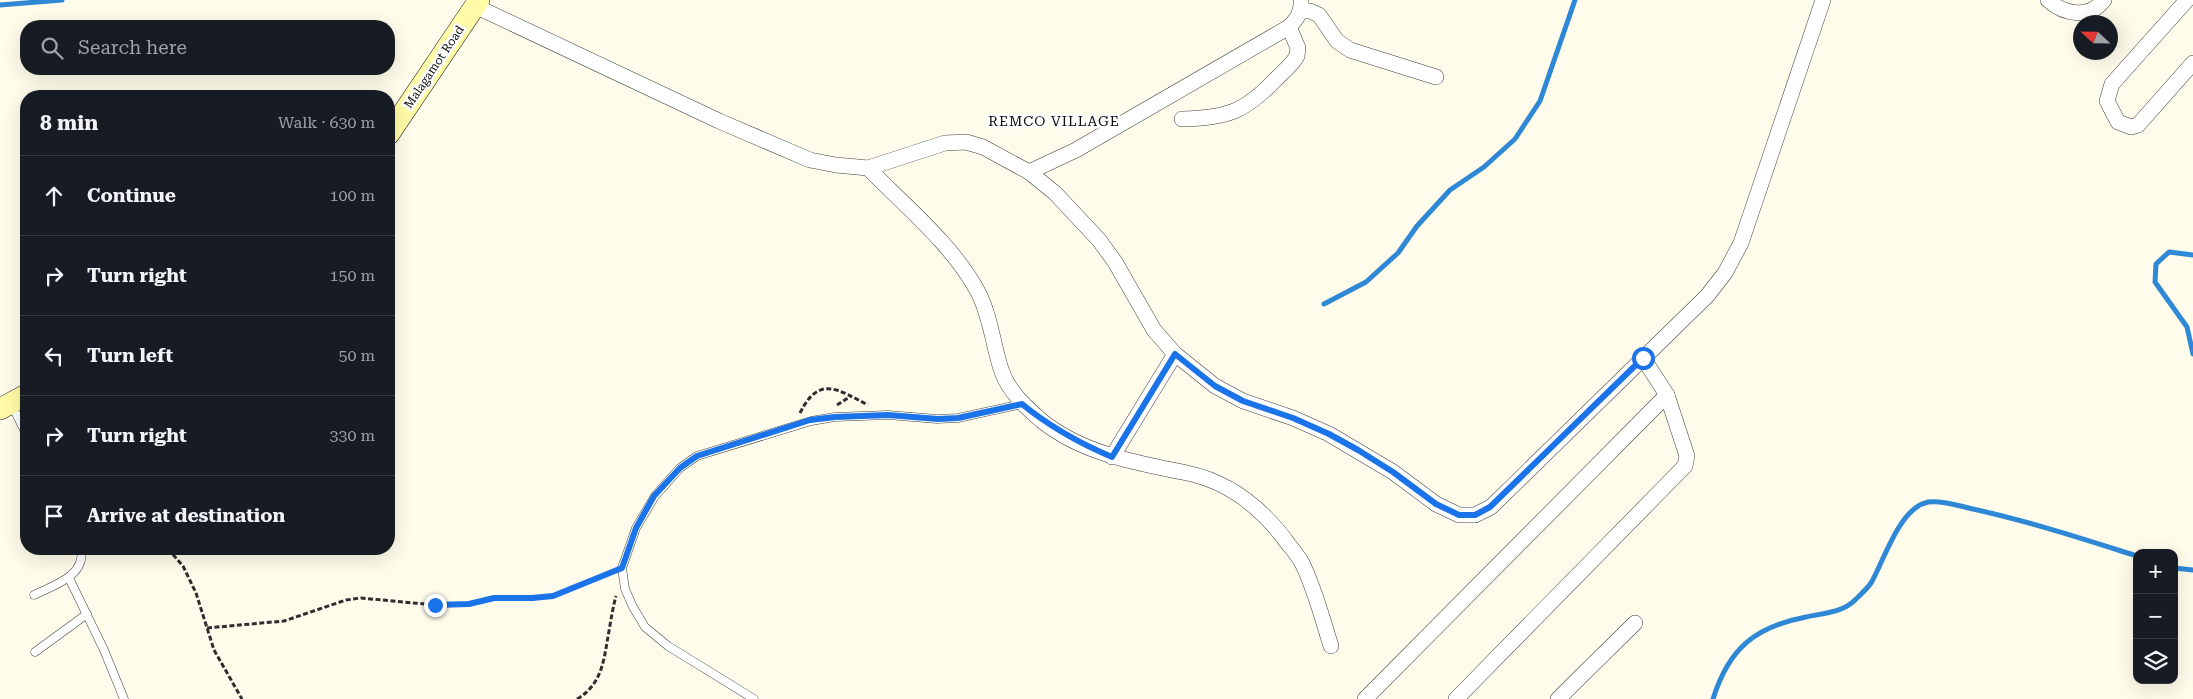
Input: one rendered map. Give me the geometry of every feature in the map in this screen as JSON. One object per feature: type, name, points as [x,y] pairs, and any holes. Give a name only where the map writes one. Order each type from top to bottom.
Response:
[{"type":"street","points":[[477,3],[788,152],[810,160],[868,168],[945,143],[966,142],[983,147],[1029,172],[1055,193],[1099,240],[1115,262],[1154,330],[1175,354],[1215,386],[1243,401],[1293,418],[1329,434],[1393,472],[1436,504],[1459,515],[1475,515],[1490,507],[1707,296],[1724,273],[1740,243],[1823,0]]},
{"type":"street","points":[[2048,0],[2057,8],[2073,13],[2087,12],[2104,0]]},
{"type":"street","points":[[2187,0],[2112,84],[2107,101],[2118,122],[2131,127],[2138,124],[2193,63]]},
{"type":"street","name":"Malagamot Road","points":[[395,125],[477,3]]},
{"type":"street","points":[[1029,172],[1076,150],[1289,27],[1297,18],[1301,5],[1319,15],[1337,41],[1350,50],[1436,77]]},
{"type":"street","points":[[1182,119],[1216,117],[1245,107],[1262,95],[1298,56],[1298,48],[1289,27]]},
{"type":"street","points":[[868,168],[962,267],[979,294],[1002,374],[1022,404],[1045,423],[1079,443],[1112,457],[1198,476],[1223,484],[1250,502],[1274,524],[1302,562],[1316,599],[1330,646]]},
{"type":"street","points":[[1112,457],[1175,354]]},
{"type":"street","points":[[1456,699],[1685,466],[1687,456],[1667,395],[1643,358]]},
{"type":"street","points":[[1365,699],[1667,395]]},
{"type":"street","points":[[1558,699],[1635,623]]},
{"type":"lane","points":[[12,402],[20,420]]},
{"type":"lane","points":[[754,699],[668,646],[645,628],[625,589],[622,568],[636,528],[654,496],[680,468],[697,456],[771,434],[794,425],[835,417],[888,415],[938,419],[958,418],[1022,404]]},
{"type":"lane","points":[[34,595],[69,578],[80,564],[82,555]]},
{"type":"lane","points":[[69,578],[104,650],[124,699]]},
{"type":"lane","points":[[35,652],[87,614]]},
{"type":"path","points":[[794,425],[808,398],[814,392],[824,388],[838,390],[888,415]]},
{"type":"path","points":[[173,555],[183,566],[196,593],[214,650],[242,699]]},
{"type":"path","points":[[207,628],[284,622],[346,600],[361,598],[435,605],[469,604],[494,598],[553,596],[622,568]]},
{"type":"path","points":[[577,699],[586,694],[598,680],[604,663],[622,568]]},
{"type":"waterway","points":[[0,5],[62,0]]},
{"type":"waterway","points":[[1324,304],[1366,282],[1398,253],[1417,226],[1450,190],[1484,167],[1515,139],[1540,101],[1575,0]]},
{"type":"waterway","points":[[2193,255],[2169,252],[2156,264],[2155,282],[2187,327],[2193,354]]},
{"type":"waterway","points":[[1713,699],[1719,681],[1727,666],[1736,653],[1758,634],[1788,621],[1844,608],[1855,600],[1871,583],[1901,524],[1918,506],[1928,502],[1951,504],[2014,519],[2133,555]]},
{"type":"waterway","points":[[2178,568],[2193,570]]},
{"type":"district","name":"REMCO VILLAGE","points":[[1054,121]]},
{"type":"route","points":[[435,605],[469,604],[494,598],[553,596],[622,568],[626,551],[636,528],[654,496],[680,468],[697,456],[771,434],[810,420],[888,415],[938,419],[958,418],[1022,404],[1045,423],[1079,443],[1112,457],[1175,354],[1215,386],[1243,401],[1293,418],[1329,434],[1393,472],[1436,504],[1459,515],[1475,515],[1490,507],[1643,358]]}]
